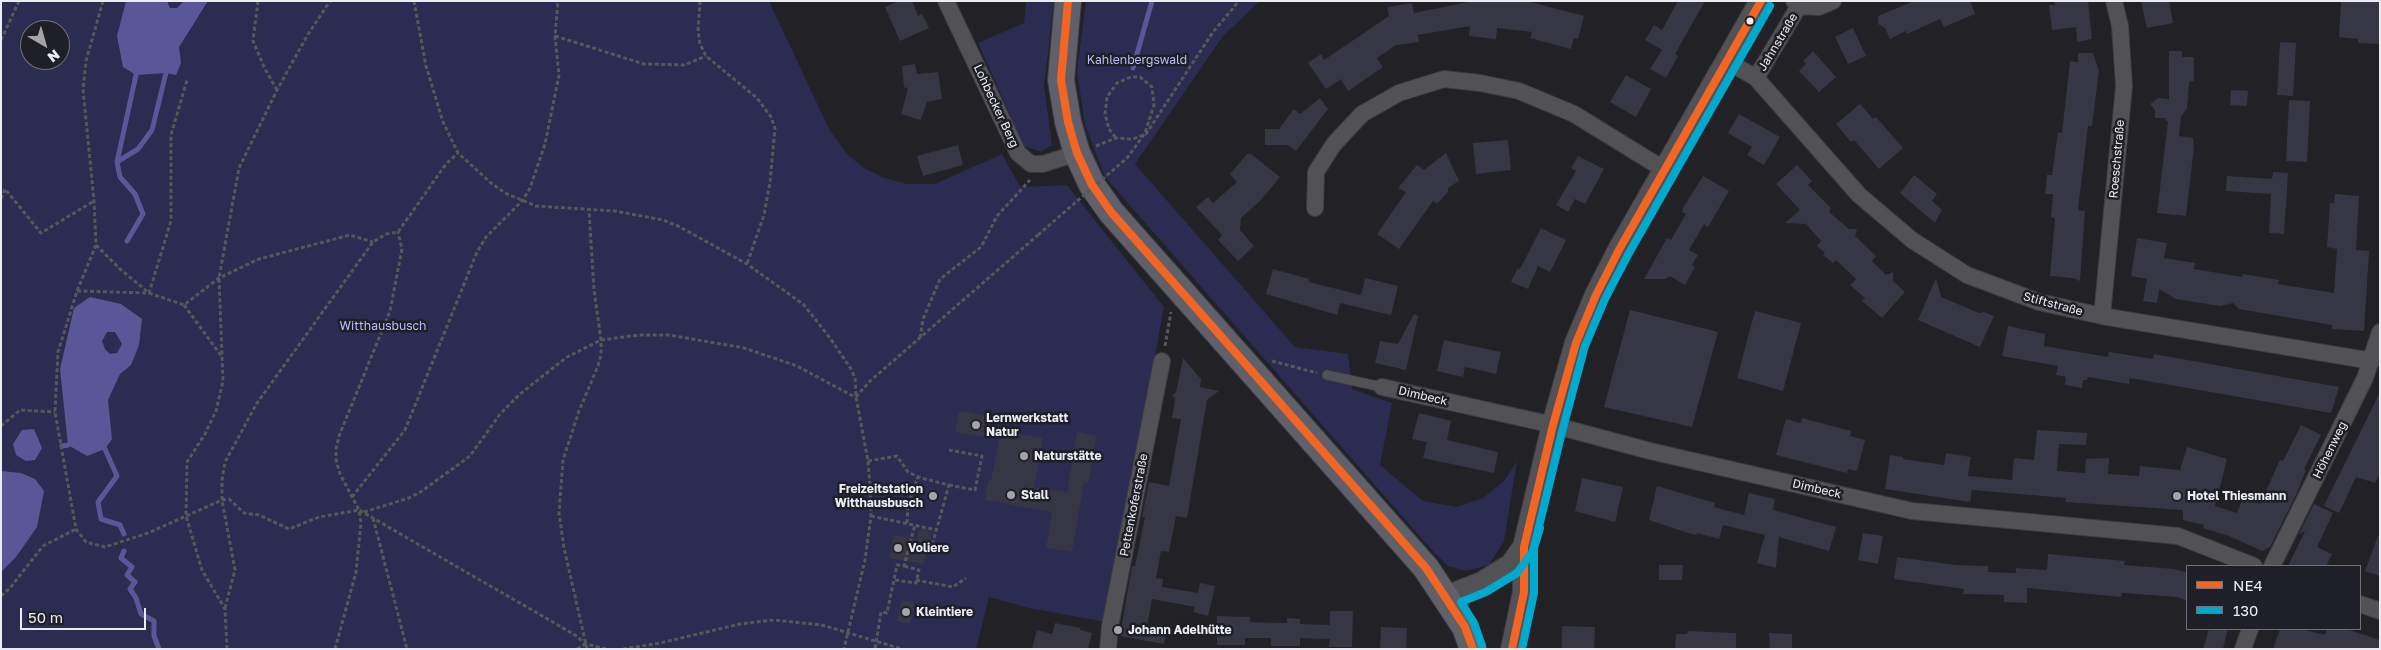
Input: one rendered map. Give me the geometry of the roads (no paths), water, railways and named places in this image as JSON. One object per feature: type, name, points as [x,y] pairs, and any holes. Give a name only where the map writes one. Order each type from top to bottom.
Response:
[{"type":"main road","points":[[1068,1],[1061,80],[1068,122],[1077,153],[1092,185],[1111,212],[1426,568],[1465,627],[1473,649]]},
{"type":"main road","points":[[1512,649],[1524,592],[1524,547],[1553,425],[1576,344],[1596,295],[1620,248],[1761,1]]},
{"type":"main road","points":[[1446,597],[1482,583],[1511,565],[1524,547]]},
{"type":"street","name":"Lohbecker Berg","points":[[946,1],[1018,153],[1031,164],[1043,164],[1077,153]]},
{"type":"street","name":"Jahnstraße","points":[[1756,78],[1797,3],[1820,7],[1833,1]]},
{"type":"street","name":"Roeschstraße","points":[[2102,316],[2124,86],[2120,26],[2114,1]]},
{"type":"street","name":"Stiftstraße","points":[[1727,61],[1756,78],[1860,194],[1912,240],[1967,274],[2039,302],[2102,316],[2372,361]]},
{"type":"street","points":[[1315,208],[1316,172],[1334,144],[1362,114],[1399,93],[1444,80],[1480,83],[1519,92],[1574,114],[1665,170]]},
{"type":"street","name":"Höhenweg","points":[[2272,565],[2372,361],[2380,332]]},
{"type":"street","name":"Pettenkoferstraße","points":[[1108,649],[1110,626],[1162,361]]},
{"type":"street","name":"Dimbeck","points":[[1382,387],[1553,425],[1650,451],[1912,511],[2178,536],[2251,565]]},
{"type":"street","points":[[2361,604],[2380,611]]},
{"type":"street","points":[[2243,649],[2250,630]]},
{"type":"lane","points":[[1327,375],[1382,387]]},
{"type":"waterway","points":[[1133,68],[1152,1]]},
{"type":"waterway","points":[[117,162],[138,149],[152,130],[166,73]]},
{"type":"waterway","points":[[127,241],[143,214],[135,194],[120,177],[117,162],[136,75]]},
{"type":"waterway","points":[[62,446],[68,445]]},
{"type":"waterway","points":[[105,449],[117,476],[98,502],[101,519],[120,525],[124,534]]},
{"type":"waterway","points":[[124,551],[121,558],[132,567],[127,575],[135,582],[130,589],[136,598],[141,614],[154,621],[154,636],[159,649]]},
{"type":"place","name":"Lernwerkstatt Natur","points":[[976,425]]},
{"type":"place","name":"Naturstätte","points":[[1024,456]]},
{"type":"place","name":"Stall","points":[[1011,495]]},
{"type":"place","name":"Freizeitstation Witthausbusch","points":[[933,496]]},
{"type":"place","name":"Hotel Thiesmann","points":[[2177,496]]},
{"type":"place","name":"Voliere","points":[[898,548]]},
{"type":"place","name":"Kleintiere","points":[[906,612]]},
{"type":"place","name":"Johann Adelhütte","points":[[1118,630]]},
{"type":"park label","name":"Kahlenbergswald","points":[[1137,60]]},
{"type":"park label","name":"Witthausbusch","points":[[383,326]]}]
